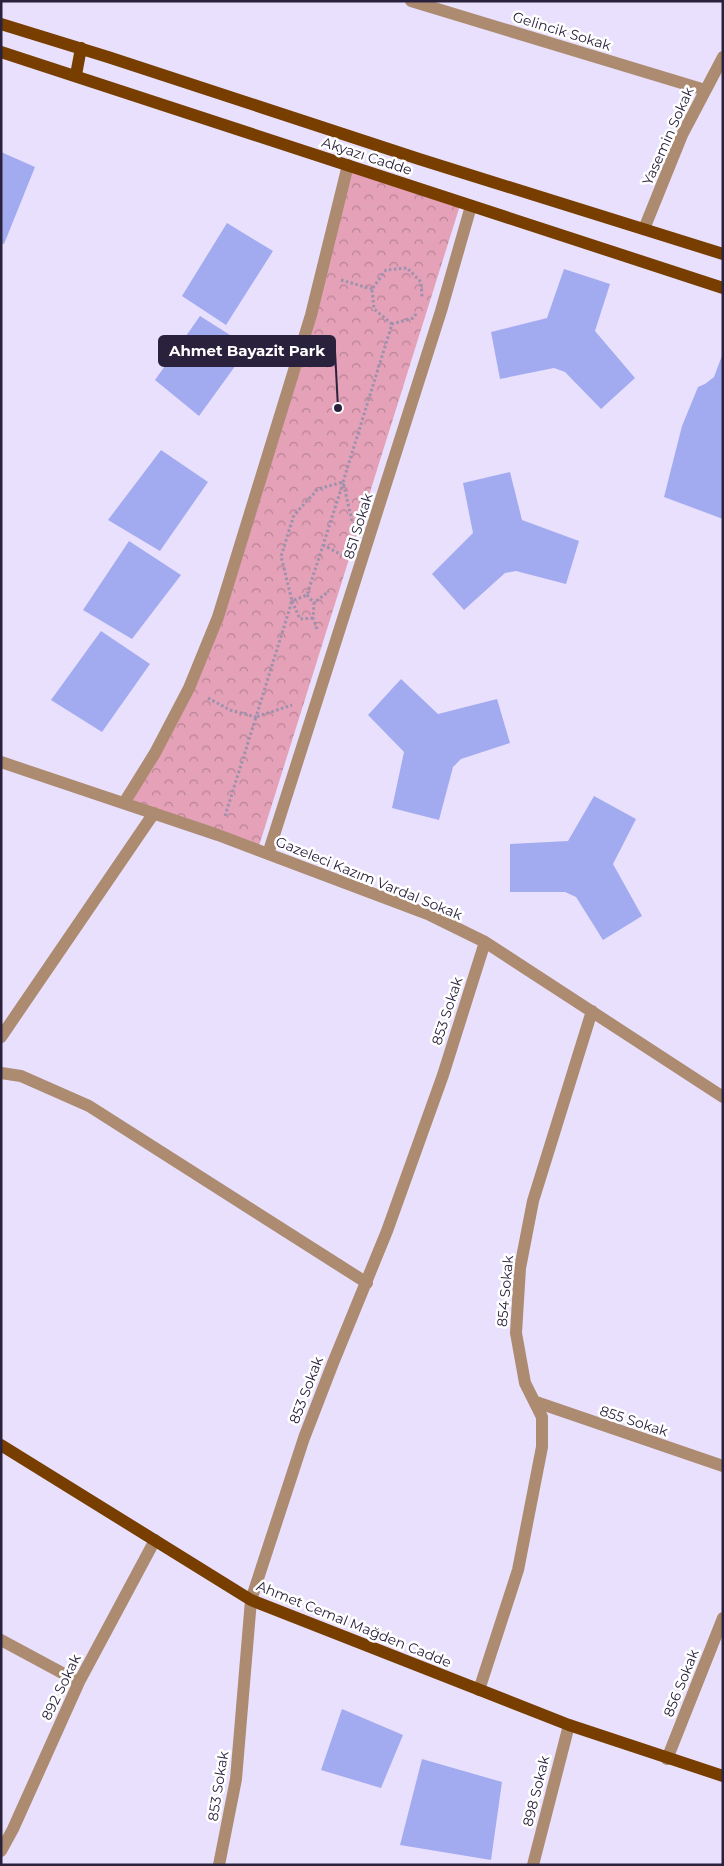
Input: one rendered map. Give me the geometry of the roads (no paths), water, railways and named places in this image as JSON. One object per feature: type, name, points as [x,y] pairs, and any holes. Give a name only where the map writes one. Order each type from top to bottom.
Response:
[{"type":"main road","name":"Akyazı Cadde","points":[[1,24],[81,48],[419,159],[723,254]]},
{"type":"main road","points":[[76,75],[81,48]]},
{"type":"main road","name":"Akyazı Cadde","points":[[1,52],[723,288]]},
{"type":"main road","name":"Ahmet Cemal Mağden Cadde","points":[[1,1445],[251,1600],[569,1725],[723,1776]]},
{"type":"street","name":"Gelincik Sokak","points":[[411,1],[705,90]]},
{"type":"street","name":"Yasemin Sokak","points":[[644,229],[682,135],[723,57]]},
{"type":"street","points":[[124,803],[155,753],[188,688],[218,617],[322,275],[348,165]]},
{"type":"street","name":"851 Sokak","points":[[268,854],[441,311],[471,206]]},
{"type":"street","name":"Gazeleci Kazım Vardal Sokak","points":[[1,762],[218,835],[430,915],[485,942],[723,1096]]},
{"type":"street","points":[[1,1037],[154,813]]},
{"type":"street","name":"853 Sokak","points":[[219,1865],[236,1779],[251,1600],[304,1438],[367,1283],[443,1075],[485,942]]},
{"type":"street","name":"854 Sokak","points":[[479,1690],[518,1570],[542,1447],[542,1417],[525,1383],[516,1333],[520,1268],[533,1201],[592,1011]]},
{"type":"street","points":[[1,1074],[21,1076],[89,1106],[367,1283]]},
{"type":"street","name":"855 Sokak","points":[[536,1402],[723,1466]]},
{"type":"street","name":"892 Sokak","points":[[1,1851],[13,1829],[79,1682],[155,1540]]},
{"type":"street","name":"856 Sokak","points":[[667,1759],[723,1618]]},
{"type":"street","points":[[1,1640],[79,1682]]},
{"type":"street","name":"898 Sokak","points":[[533,1865],[569,1725]]},
{"type":"place","name":"Ahmet Bayazit Park","points":[[338,408]]}]
